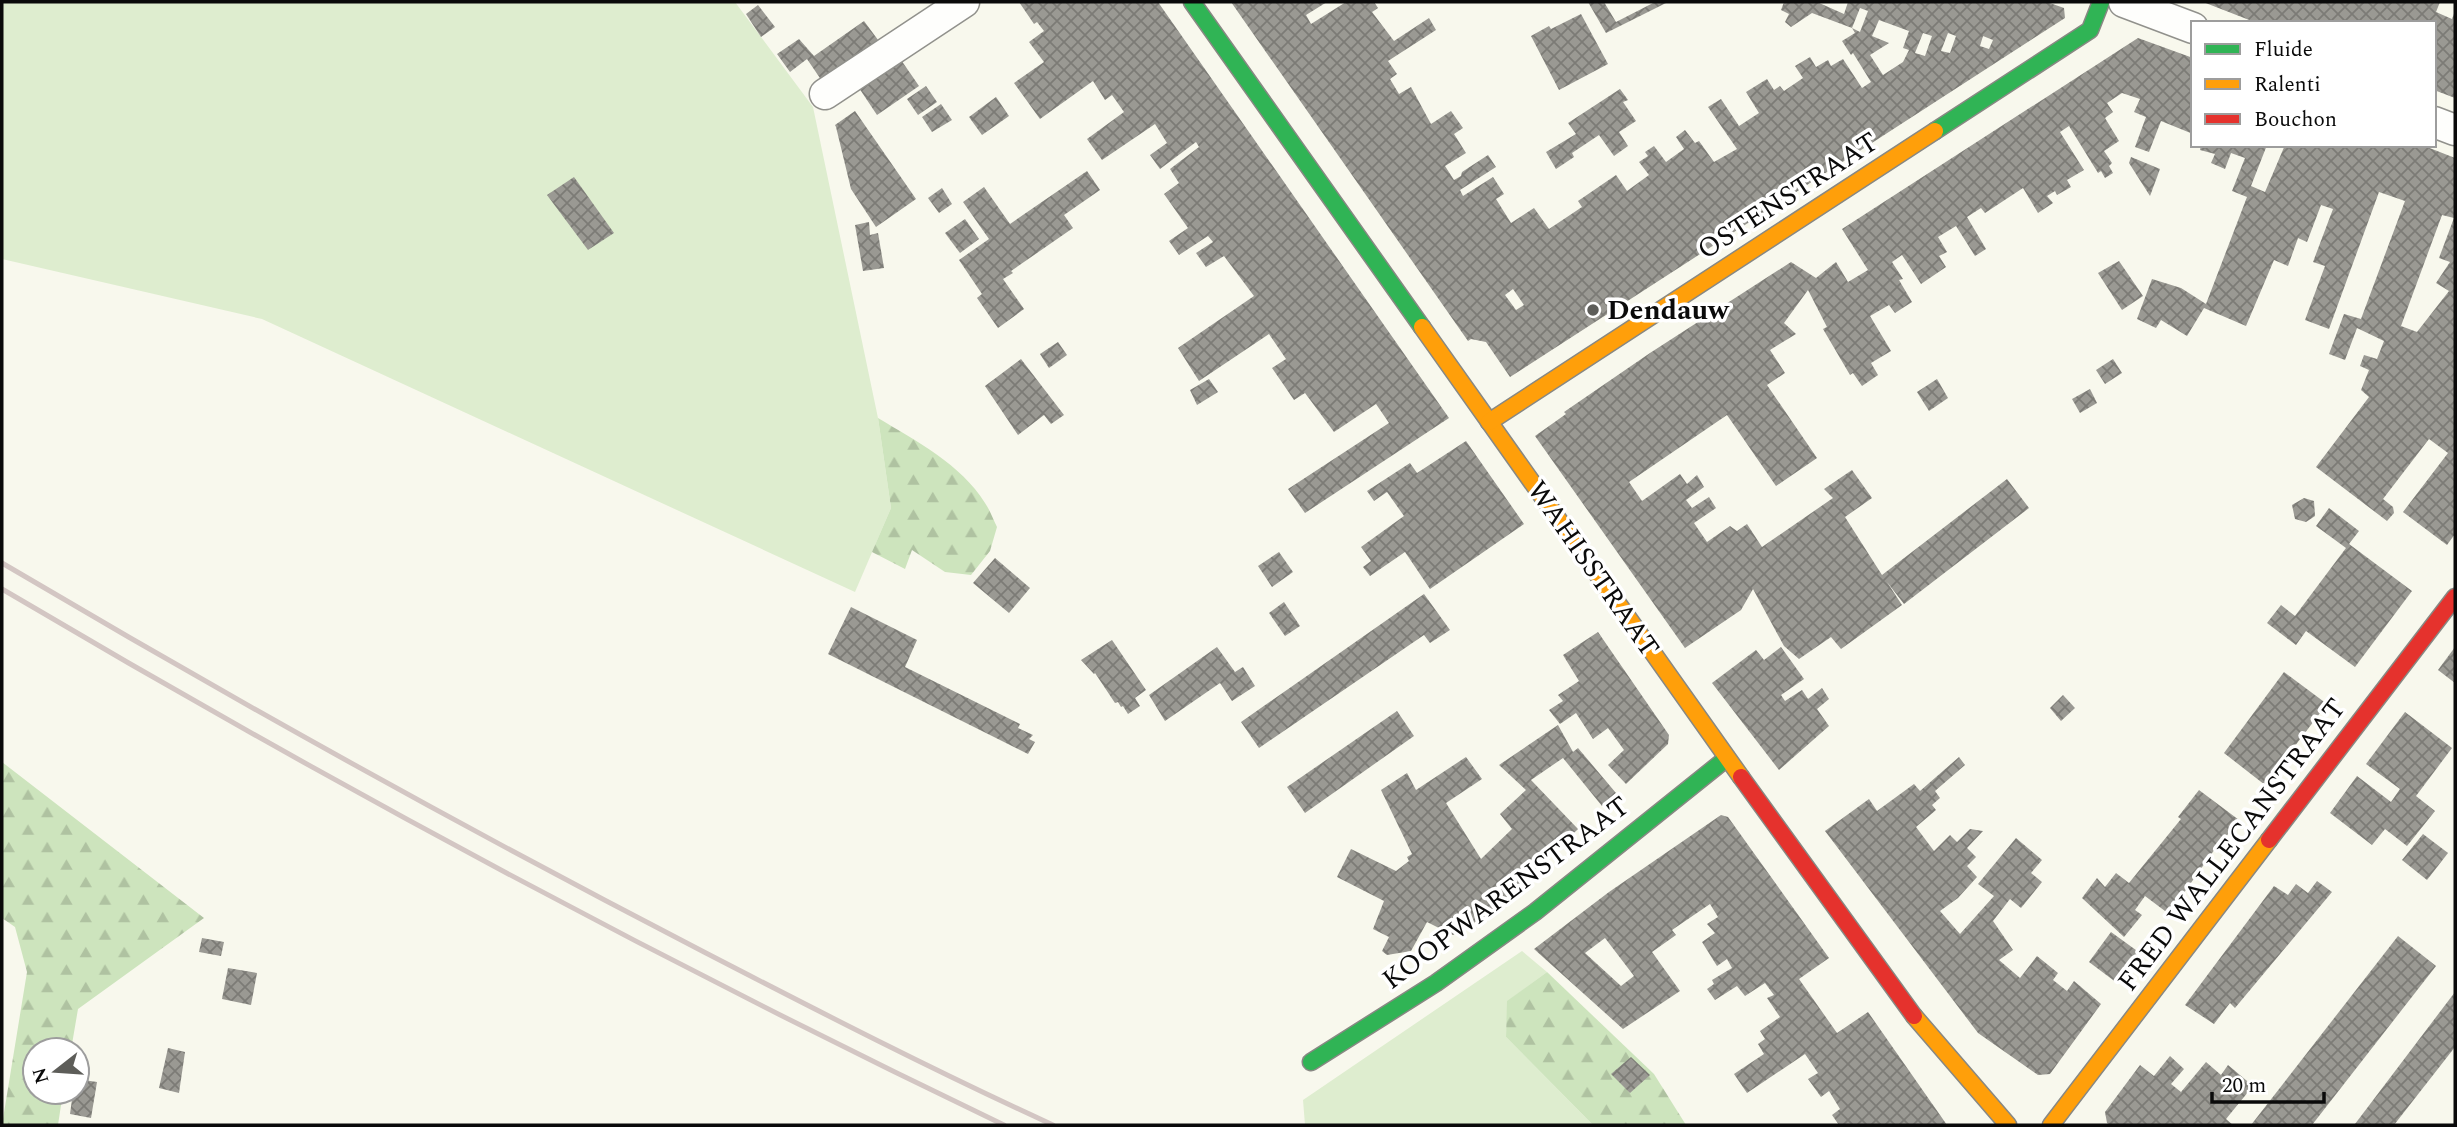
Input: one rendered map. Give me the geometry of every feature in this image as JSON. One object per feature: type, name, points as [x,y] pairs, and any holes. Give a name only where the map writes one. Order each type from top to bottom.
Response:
[{"type":"street","points":[[825,94],[964,2]]},
{"type":"street","name":"WAHISSTRAAT","points":[[1192,2],[1727,758],[1913,1015],[2008,1125]]},
{"type":"street","name":"OSTENSTRAAT","points":[[1489,422],[2090,30],[2101,2]]},
{"type":"street","points":[[2124,2],[2191,27]]},
{"type":"street","points":[[2436,123],[2455,130]]},
{"type":"street","name":"FRED WALLECANSTRAAT","points":[[2051,1125],[2455,597]]},
{"type":"street","name":"KOOPWARENSTRAAT","points":[[1311,1062],[1436,983],[1535,912],[1727,758]]},
{"type":"green space","points":[[2,2],[735,2],[813,107],[878,418],[891,508],[855,592],[262,319],[2,259]]},
{"type":"green space","points":[[878,418],[951,465],[975,489],[987,506],[997,527],[990,551],[971,575],[945,572],[912,550],[905,569],[872,552],[891,508]]},
{"type":"green space","points":[[2,762],[204,918],[78,1009],[73,1036],[21,1036],[21,1106],[61,1106],[58,1125],[2,1125],[27,972],[15,927],[2,918]]},
{"type":"green space","points":[[1522,951],[1547,972],[1508,1001],[1506,1037],[1593,1125],[1305,1125],[1303,1100]]},
{"type":"green space","points":[[1547,972],[1654,1074],[1686,1125],[1593,1125],[1506,1037],[1507,1001]]},
{"type":"building","points":[[1019,2],[1158,2],[1449,418],[1305,513],[1288,489],[1389,423],[1376,404],[1334,432],[1305,393],[1294,400],[1272,368],[1286,359],[1269,334],[1199,381],[1178,348],[1254,296],[1224,256],[1206,267],[1196,253],[1213,242],[1208,236],[1179,255],[1169,241],[1188,228],[1164,194],[1179,183],[1170,169],[1199,147],[1196,142],[1160,169],[1150,155],[1167,143],[1155,124],[1102,160],[1087,139],[1124,112],[1112,95],[1105,100],[1093,81],[1040,119],[1014,83],[1044,62],[1029,42],[1044,31],[1037,22],[1034,24]]},
{"type":"building","points":[[1231,2],[1327,2],[1306,15],[1311,24],[1346,2],[1374,2],[1378,8],[1372,12],[1394,41],[1429,18],[1436,30],[1388,61],[1397,74],[1390,79],[1399,94],[1411,87],[1431,124],[1451,111],[1463,128],[1454,134],[1466,153],[1445,166],[1454,180],[1488,155],[1496,167],[1460,190],[1463,196],[1493,177],[1504,194],[1496,199],[1511,223],[1534,208],[1549,229],[1582,207],[1578,201],[1616,175],[1627,191],[1649,175],[1639,162],[1648,156],[1645,152],[1654,146],[1666,162],[1684,149],[1676,137],[1685,130],[1695,143],[1699,141],[1714,162],[1737,149],[1708,107],[1721,99],[1739,126],[1759,113],[1746,92],[1767,79],[1774,90],[1780,86],[1784,91],[1803,78],[1795,66],[1810,57],[1816,67],[1828,60],[1831,66],[1843,59],[1862,88],[1871,82],[1842,41],[1855,33],[1852,28],[1812,13],[1791,27],[1785,22],[1789,14],[1781,10],[1784,2],[1817,2],[1844,14],[1848,2],[2047,2],[2064,8],[2065,18],[1510,377],[1486,342],[1471,339],[1468,341]],"holes":[[[1860,8],[1868,11],[1860,32],[1852,28]],[[1879,20],[1909,31],[1903,48],[1909,50],[1903,62],[1883,75],[1870,55],[1889,43],[1872,36]],[[1923,33],[1932,36],[1925,56],[1915,53]],[[1948,33],[1956,36],[1950,53],[1941,51]],[[1983,36],[1993,40],[1989,49],[1980,46]],[[1513,289],[1524,305],[1516,310],[1505,295]]]},
{"type":"building","points":[[1588,2],[1604,2],[1616,22],[1655,2],[1668,2],[1606,33]]},
{"type":"building","points":[[2203,2],[2440,2],[2436,12],[2452,19],[2455,11],[2455,98],[2436,91],[2436,21],[2252,21]]},
{"type":"building","points":[[758,5],[775,27],[761,37],[746,14]]},
{"type":"building","points":[[1581,14],[1608,64],[1559,90],[1531,36]]},
{"type":"building","points":[[864,21],[881,44],[824,84],[807,59],[790,72],[777,54],[799,39],[814,56]]},
{"type":"building","points":[[2138,38],[2191,57],[2191,133],[2161,121],[2149,152],[2135,147],[2146,117],[2134,112],[2140,99],[2122,93],[2107,103],[2113,112],[2105,118],[2119,141],[2104,151],[2112,163],[2109,166],[2113,173],[2105,178],[2101,171],[2098,173],[2069,126],[2060,132],[2084,170],[2067,180],[2071,187],[2057,195],[2055,191],[2047,196],[2053,203],[2038,213],[2023,188],[1985,213],[1981,208],[1967,217],[1986,249],[1975,256],[1956,226],[1938,237],[1947,252],[1939,256],[1946,267],[1921,284],[1902,255],[1892,262],[1903,279],[1899,280],[1912,302],[1895,313],[1889,305],[1870,316],[1891,351],[1871,363],[1878,375],[1862,386],[1853,373],[1850,375],[1823,329],[1827,327],[1808,290],[1784,323],[1796,334],[1770,350],[1785,373],[1767,385],[1817,458],[1776,486],[1727,415],[1629,482],[1642,501],[1680,474],[1687,484],[1697,475],[1704,487],[1686,500],[1692,508],[1709,497],[1716,508],[1694,523],[1707,542],[1730,526],[1737,531],[1747,524],[1762,547],[1833,498],[1824,489],[1852,470],[1872,498],[1845,517],[1882,575],[2007,479],[2029,508],[1904,604],[1887,582],[1902,605],[1841,649],[1831,637],[1799,659],[1784,646],[1753,589],[1741,610],[1685,648],[1535,436],[1566,414],[1564,412],[1650,353],[1791,262],[1816,278],[1836,262],[1848,282],[1868,270],[1842,229]]},
{"type":"building","points":[[899,57],[919,86],[877,115],[857,85]]},
{"type":"building","points":[[926,86],[937,102],[918,115],[907,99]]},
{"type":"building","points":[[1620,89],[1628,100],[1623,102],[1636,121],[1619,132],[1628,146],[1614,156],[1599,135],[1572,153],[1574,157],[1556,169],[1546,152],[1576,134],[1568,123]]},
{"type":"building","points":[[996,97],[1009,116],[982,135],[969,117]]},
{"type":"building","points":[[941,104],[952,120],[932,132],[922,117]]},
{"type":"building","points":[[855,111],[916,199],[876,227],[851,189],[835,125]]},
{"type":"building","points":[[2201,147],[2266,147],[2251,186],[2265,192],[2284,147],[2427,147],[2455,158],[2455,534],[2447,545],[2403,512],[2448,453],[2429,439],[2383,499],[2393,507],[2394,513],[2387,521],[2316,467],[2369,397],[2361,390],[2369,370],[2360,366],[2364,355],[2377,359],[2384,341],[2357,328],[2345,360],[2329,354],[2344,314],[2361,319],[2405,201],[2379,192],[2329,329],[2305,320],[2325,266],[2313,262],[2333,209],[2321,205],[2307,242],[2298,238],[2288,266],[2274,260],[2246,326],[2204,308],[2187,336],[2161,320],[2156,328],[2137,319],[2152,279],[2181,288],[2206,304],[2247,197],[2232,191],[2245,158],[2231,153],[2225,169],[2211,163],[2215,154],[2200,150]],"holes":[[[2442,215],[2454,218],[2439,258],[2450,262],[2436,283],[2449,291],[2417,332],[2401,326]]]},
{"type":"building","points":[[2131,157],[2160,169],[2150,196],[2129,163]]},
{"type":"building","points":[[1087,171],[1100,190],[1064,215],[1073,228],[1003,279],[1024,309],[998,328],[977,298],[982,294],[959,260],[989,239],[963,202],[984,187],[1010,224]]},
{"type":"building","points":[[574,177],[614,233],[588,250],[547,195]]},
{"type":"building","points":[[942,188],[952,204],[939,213],[928,198]]},
{"type":"building","points":[[965,219],[979,239],[960,253],[945,233]]},
{"type":"building","points":[[869,222],[870,235],[878,233],[884,268],[863,271],[855,225]]},
{"type":"building","points":[[2119,261],[2143,296],[2122,310],[2098,273]]},
{"type":"building","points":[[1058,342],[1067,355],[1049,368],[1040,354]]},
{"type":"building","points":[[1021,359],[1064,415],[1051,424],[1044,415],[1018,435],[985,386]]},
{"type":"building","points":[[2113,359],[2122,373],[2105,384],[2096,370]]},
{"type":"building","points":[[1209,379],[1218,392],[1197,405],[1190,390]]},
{"type":"building","points":[[1937,379],[1948,398],[1929,411],[1917,392]]},
{"type":"building","points":[[2090,389],[2097,403],[2080,413],[2072,399]]},
{"type":"building","points":[[1466,441],[1524,524],[1430,589],[1405,552],[1370,576],[1363,567],[1371,561],[1361,547],[1404,516],[1387,492],[1374,501],[1367,491],[1410,463],[1417,473]]},
{"type":"building","points":[[2304,498],[2314,501],[2315,516],[2306,522],[2295,519],[2292,505]]},
{"type":"building","points":[[2329,508],[2359,531],[2349,544],[2412,591],[2355,667],[2306,631],[2296,645],[2267,623],[2281,605],[2295,616],[2346,548],[2316,526]]},
{"type":"building","points":[[1279,552],[1293,572],[1272,587],[1258,566]]},
{"type":"building","points":[[995,558],[1030,588],[1009,613],[973,583]]},
{"type":"building","points":[[1424,594],[1450,630],[1430,643],[1424,635],[1259,748],[1241,722]]},
{"type":"building","points":[[1284,602],[1300,626],[1285,636],[1269,613]]},
{"type":"building","points":[[851,607],[917,640],[905,667],[1020,724],[1018,728],[1033,735],[1029,739],[1035,742],[1028,754],[828,654]]},
{"type":"building","points":[[1598,632],[1669,735],[1668,744],[1626,784],[1608,765],[1624,750],[1608,728],[1593,739],[1576,713],[1560,724],[1549,710],[1563,701],[1558,695],[1579,681],[1563,655]]},
{"type":"building","points":[[1112,640],[1146,690],[1135,698],[1140,706],[1128,714],[1123,706],[1115,703],[1095,673],[1081,660]]},
{"type":"building","points":[[1217,647],[1235,672],[1243,667],[1255,686],[1232,701],[1220,683],[1165,721],[1149,695]]},
{"type":"building","points":[[1781,647],[1804,679],[1781,695],[1785,701],[1802,690],[1808,699],[1822,688],[1829,699],[1817,709],[1829,726],[1779,770],[1712,683],[1756,650],[1764,660]]},
{"type":"building","points":[[2455,647],[2455,683],[2438,670]]},
{"type":"building","points":[[2284,672],[2327,704],[2265,785],[2224,753]]},
{"type":"building","points":[[2063,695],[2075,708],[2061,721],[2050,708]]},
{"type":"building","points":[[1397,711],[1414,736],[1305,813],[1287,787]]},
{"type":"building","points":[[2405,712],[2452,748],[2416,796],[2435,811],[2407,846],[2385,829],[2372,845],[2330,813],[2357,776],[2391,802],[2400,789],[2366,764]]},
{"type":"building","points":[[1558,725],[1573,752],[1578,748],[1616,793],[1602,806],[1563,758],[1531,780],[1578,829],[1489,914],[1453,935],[1427,922],[1411,951],[1387,955],[1382,951],[1389,937],[1373,929],[1384,901],[1337,877],[1351,849],[1396,871],[1409,861],[1407,857],[1412,854],[1381,790],[1407,773],[1416,790],[1466,757],[1482,779],[1446,803],[1481,859],[1512,829],[1500,814],[1526,790],[1499,765]]},
{"type":"building","points":[[1959,757],[1965,765],[1935,791],[1940,798],[1932,805],[1936,810],[1916,827],[1934,851],[1950,835],[1957,842],[1970,829],[1983,831],[1967,848],[1976,857],[1967,866],[1977,877],[1958,898],[1940,911],[1960,934],[1994,896],[1978,884],[2016,838],[2042,860],[2031,873],[2042,882],[2021,908],[2010,899],[1993,921],[2013,950],[1999,960],[2020,978],[2037,956],[2058,973],[2053,980],[2067,991],[2074,981],[2101,1004],[2050,1074],[2038,1075],[1978,1033],[1825,831],[1869,799],[1877,811],[1914,784],[1920,791]]},
{"type":"building","points":[[2199,790],[2239,820],[2217,846],[2169,914],[2145,896],[2135,910],[2142,915],[2124,937],[2082,898],[2097,878],[2105,887],[2116,873],[2129,883],[2181,819],[2178,817]]},
{"type":"building","points":[[1721,815],[1728,817],[1829,958],[1799,979],[1837,1033],[1868,1012],[1947,1125],[1839,1125],[1832,1115],[1840,1109],[1829,1091],[1821,1097],[1808,1079],[1818,1073],[1805,1054],[1747,1093],[1734,1074],[1764,1054],[1758,1044],[1765,1039],[1760,1031],[1780,1017],[1767,998],[1774,995],[1765,983],[1745,996],[1737,986],[1715,1000],[1707,989],[1714,984],[1712,980],[1732,968],[1727,959],[1717,966],[1702,942],[1715,933],[1707,924],[1718,917],[1710,904],[1672,930],[1676,935],[1652,952],[1680,991],[1623,1029],[1534,949],[1609,892]],"holes":[[[1605,938],[1634,976],[1621,986],[1585,953]]]},
{"type":"building","points":[[2423,834],[2448,853],[2427,880],[2402,860]]},
{"type":"building","points":[[2317,881],[2332,892],[2235,1008],[2230,1003],[2214,1024],[2185,1005],[2274,886],[2288,895],[2296,884],[2308,893]]},
{"type":"building","points":[[2111,932],[2140,953],[2117,983],[2089,962]]},
{"type":"building","points":[[2398,936],[2436,966],[2312,1125],[2251,1125]]},
{"type":"building","points":[[202,938],[224,942],[221,956],[199,952]]},
{"type":"building","points":[[228,968],[257,973],[251,1005],[222,999]]},
{"type":"building","points":[[2455,992],[2455,1047],[2394,1125],[2355,1124]]},
{"type":"building","points":[[168,1048],[185,1052],[179,1093],[159,1088]]},
{"type":"building","points":[[2170,1056],[2184,1069],[2171,1084],[2181,1092],[2206,1062],[2221,1075],[2228,1065],[2253,1086],[2226,1119],[2233,1125],[2107,1123],[2105,1112],[2140,1065],[2154,1076]]},
{"type":"building","points":[[1631,1057],[1650,1075],[1630,1093],[1611,1074]]},
{"type":"building","points":[[91,1081],[97,1082],[91,1118],[70,1114],[71,1106],[91,1106]]},
{"type":"railway","points":[[2,563],[175,664],[438,811],[834,1019],[1053,1125]]},
{"type":"railway","points":[[2,589],[248,731],[497,868],[749,999],[1004,1125]]},
{"type":"traffic: fast","points":[[1192,2],[1422,327]]},
{"type":"traffic: fast","points":[[1935,131],[2090,30],[2101,2]]},
{"type":"traffic: fast","points":[[1311,1062],[1436,983],[1535,912],[1727,758]]},
{"type":"traffic: slow","points":[[1489,422],[1935,131]]},
{"type":"traffic: slow","points":[[1422,327],[1741,777]]},
{"type":"traffic: slow","points":[[2051,1125],[2269,840]]},
{"type":"traffic: slow","points":[[1914,1016],[2008,1125]]},
{"type":"traffic: jam","points":[[2269,840],[2455,597]]},
{"type":"traffic: jam","points":[[1741,777],[1914,1016]]},
{"type":"place","name":"Dendauw","points":[[1593,310]]}]
